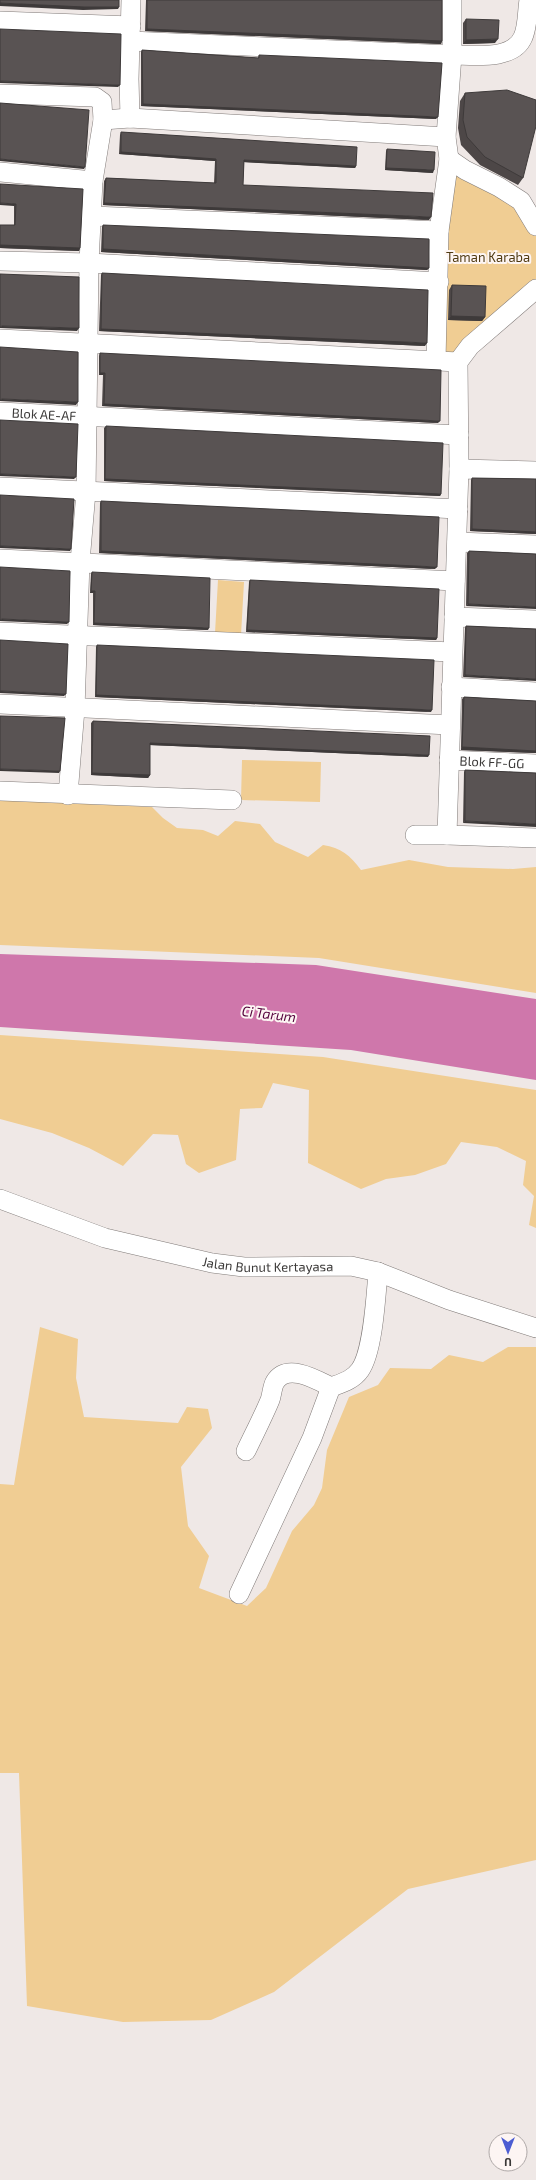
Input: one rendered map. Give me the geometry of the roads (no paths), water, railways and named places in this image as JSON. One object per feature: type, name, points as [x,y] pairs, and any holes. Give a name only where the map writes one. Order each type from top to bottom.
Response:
[{"type":"street","points":[[130,118],[131,0]]},
{"type":"street","points":[[436,361],[439,231],[449,159],[446,137],[452,55],[452,0]]},
{"type":"street","points":[[0,21],[130,33],[452,55],[494,54],[518,46],[524,36],[529,0]]},
{"type":"street","points":[[0,94],[95,97],[102,102],[103,120],[94,181],[89,264],[86,492],[80,562],[75,709],[68,795]]},
{"type":"street","points":[[103,120],[130,118],[446,137]]},
{"type":"street","points":[[449,159],[465,170],[499,187],[521,201],[536,226]]},
{"type":"street","points":[[0,172],[94,181]]},
{"type":"street","points":[[93,216],[439,231]]},
{"type":"street","points":[[0,261],[89,264],[439,282]]},
{"type":"street","points":[[447,835],[459,469],[458,362],[470,346],[536,289]]},
{"type":"street","points":[[0,339],[458,362]]},
{"type":"street","name":"Blok AE-AF","points":[[0,412],[459,435]]},
{"type":"street","points":[[459,469],[536,471]]},
{"type":"street","points":[[0,487],[458,509]]},
{"type":"street","points":[[457,542],[536,545]]},
{"type":"street","points":[[0,559],[455,581]]},
{"type":"street","points":[[454,617],[536,620]]},
{"type":"street","points":[[0,632],[452,652]]},
{"type":"street","points":[[451,687],[536,692]]},
{"type":"street","points":[[0,704],[75,709],[450,725]]},
{"type":"street","name":"Blok FF-GG","points":[[449,760],[536,764]]},
{"type":"street","points":[[0,791],[68,795],[232,800]]},
{"type":"street","points":[[415,835],[536,838]]},
{"type":"street","name":"Jalan Bunut Kertayasa","points":[[0,1199],[105,1238],[212,1263],[244,1267],[351,1266],[378,1272],[449,1300],[536,1328]]},
{"type":"street","points":[[239,1594],[312,1438],[331,1387],[350,1379],[359,1371],[365,1360],[376,1295],[378,1272]]},
{"type":"street","points":[[246,1451],[270,1400],[275,1382],[280,1377],[290,1374],[303,1374],[331,1387]]},
{"type":"water","name":"Ci Tarum","points":[[0,954],[316,965],[536,999],[536,1080],[351,1050],[0,1027]]},
{"type":"park label","name":"Taman Karaba","points":[[488,257]]}]
